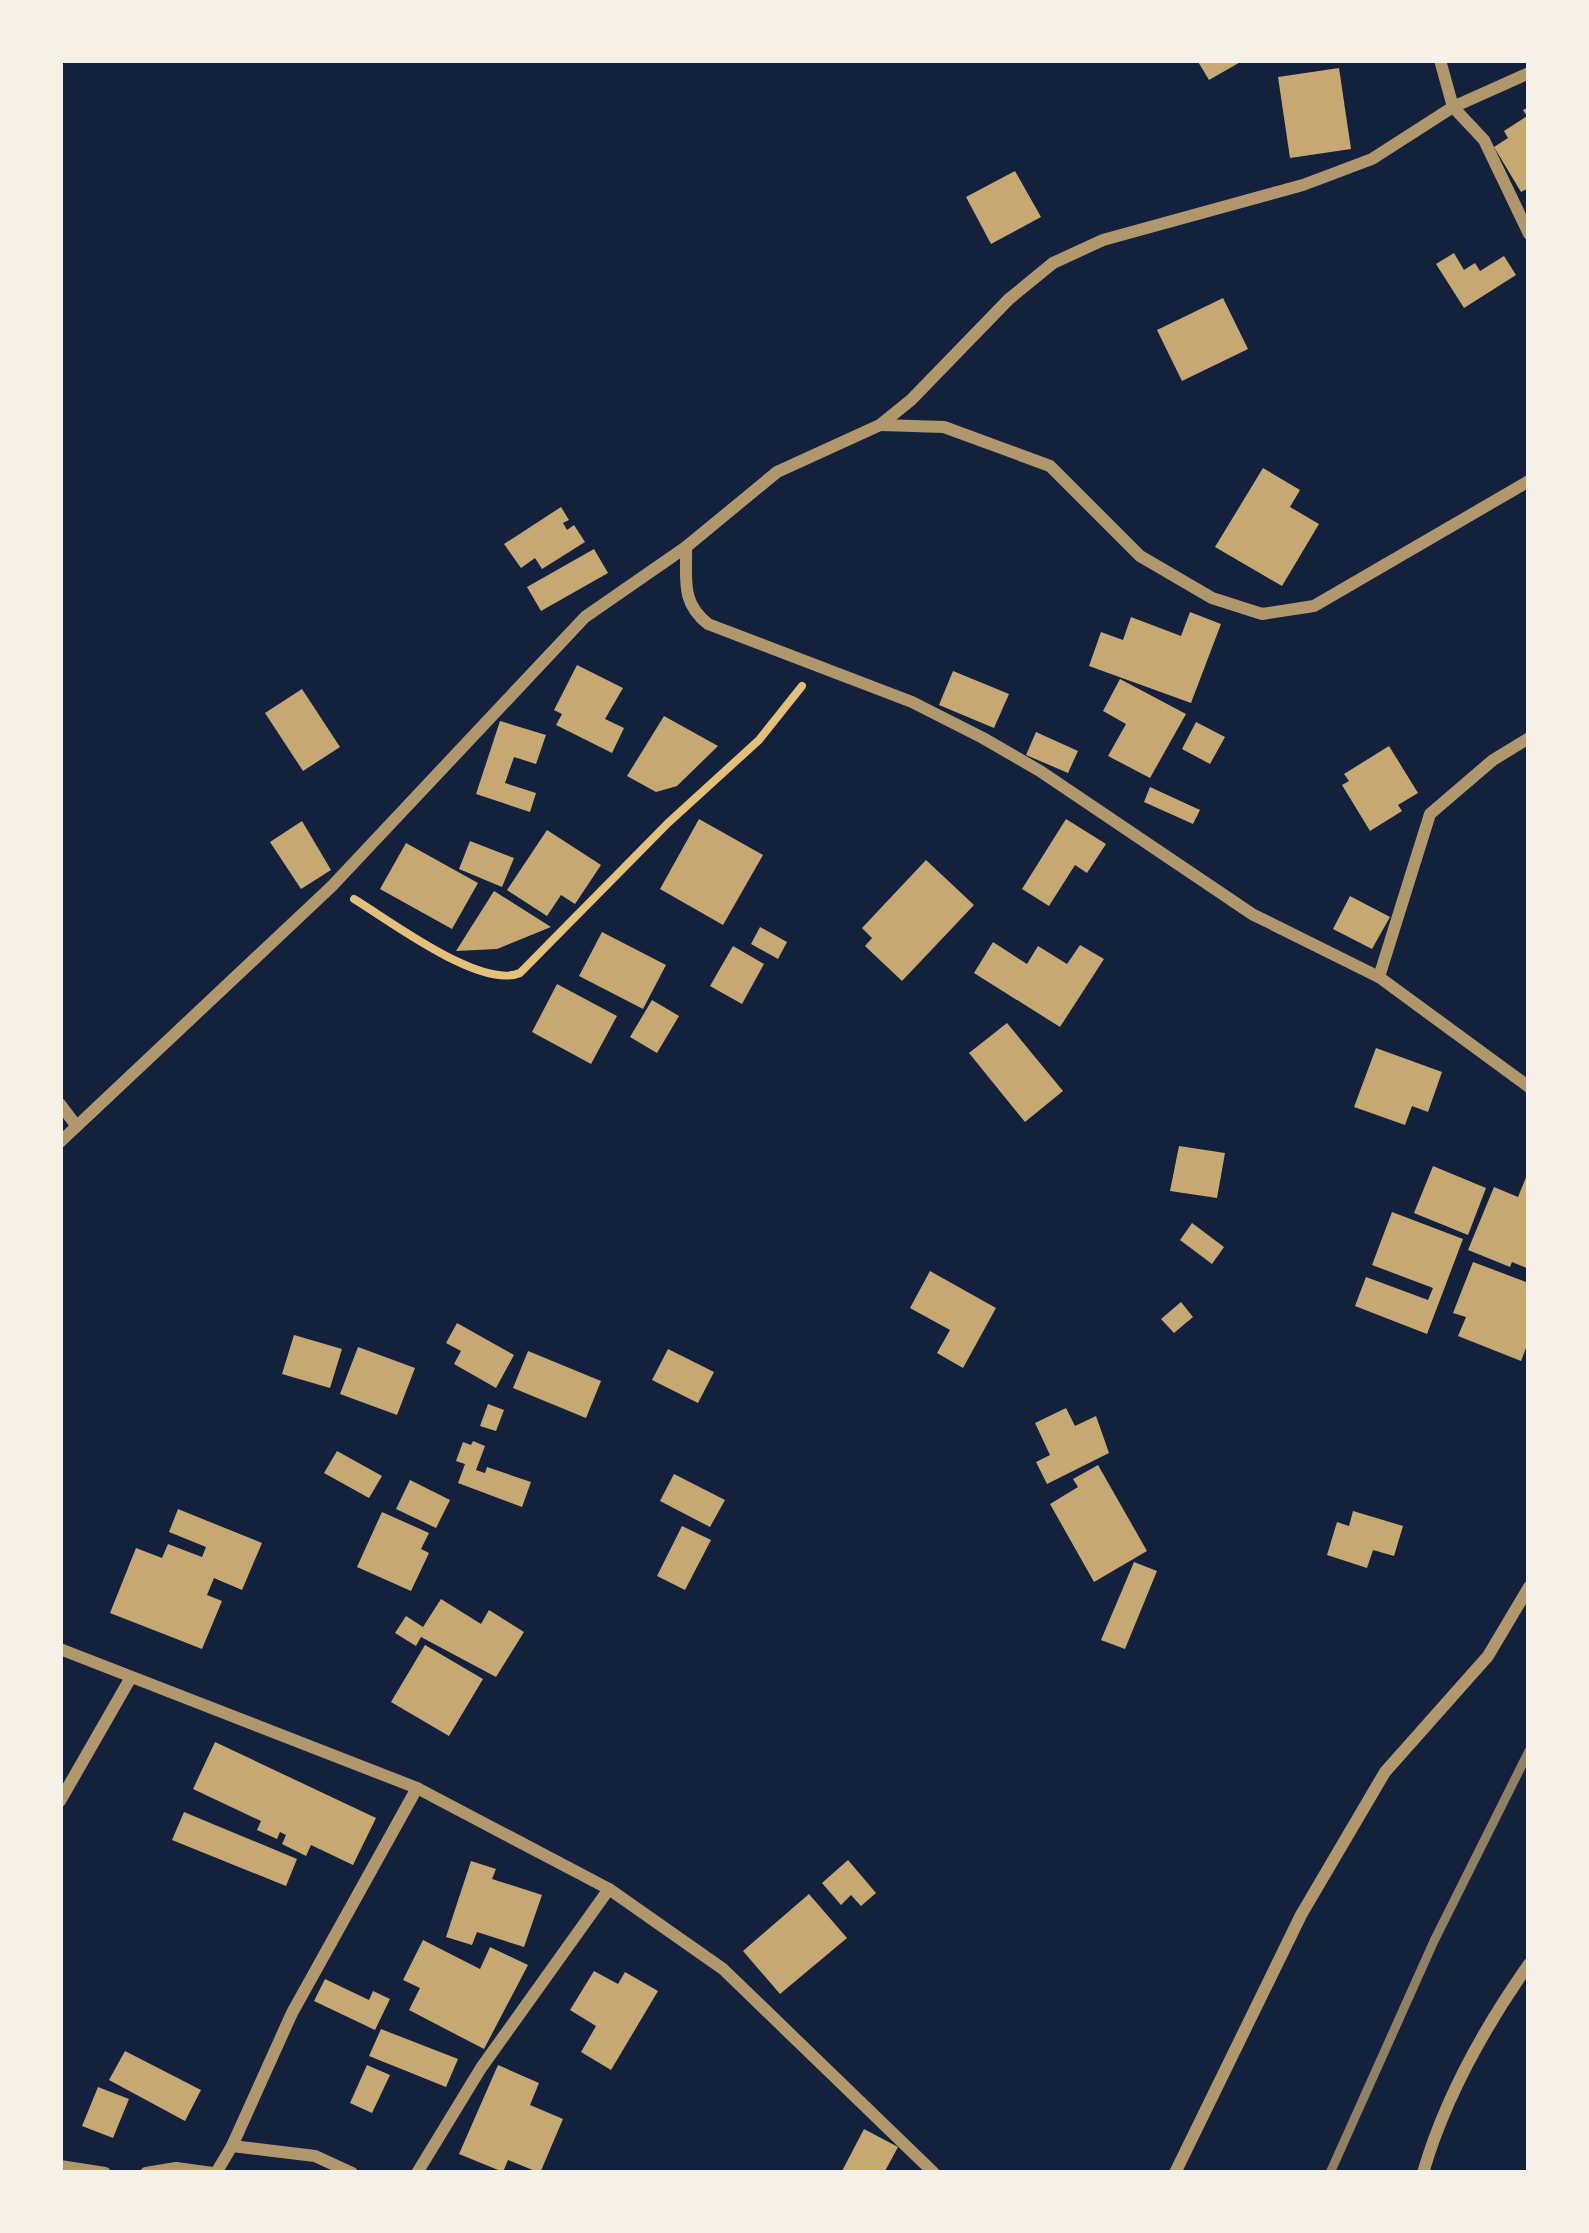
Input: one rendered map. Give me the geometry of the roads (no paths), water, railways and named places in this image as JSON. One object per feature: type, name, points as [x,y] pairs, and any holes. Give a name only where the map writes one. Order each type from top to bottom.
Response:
[{"type":"street","points":[[1440,60],[1453,107],[1484,140],[1529,234]]},
{"type":"street","points":[[60,1142],[332,886],[585,617],[686,547],[777,472],[880,425],[1009,299],[1053,263],[1103,239],[1304,185],[1372,159],[1453,107],[1529,73]]},
{"type":"street","points":[[880,425],[944,427],[1050,466],[1140,556],[1212,598],[1262,614],[1314,606],[1529,482]]},
{"type":"street","points":[[686,547],[692,611],[708,624],[912,702],[983,737],[1252,914],[1379,977],[1529,1088]]},
{"type":"street","points":[[1379,977],[1430,814],[1493,760],[1529,738]]},
{"type":"street","points":[[60,1104],[75,1124]]},
{"type":"street","points":[[1175,2173],[1301,1916],[1385,1772],[1488,1656],[1529,1587]]},
{"type":"street","points":[[60,1649],[417,1788],[609,1889],[723,1969],[934,2173]]},
{"type":"street","points":[[60,1802],[130,1679]]},
{"type":"street","points":[[146,2173],[176,2168],[214,2173],[232,2146],[292,2013],[417,1788]]},
{"type":"street","points":[[417,2173],[482,2068],[609,1889]]},
{"type":"street","points":[[1423,2173],[1466,2062],[1529,1964]]},
{"type":"street","points":[[232,2146],[315,2156],[352,2173]]},
{"type":"street","points":[[60,2166],[105,2173]]},
{"type":"railway","points":[[1330,2173],[1434,1941],[1529,1751]]}]
